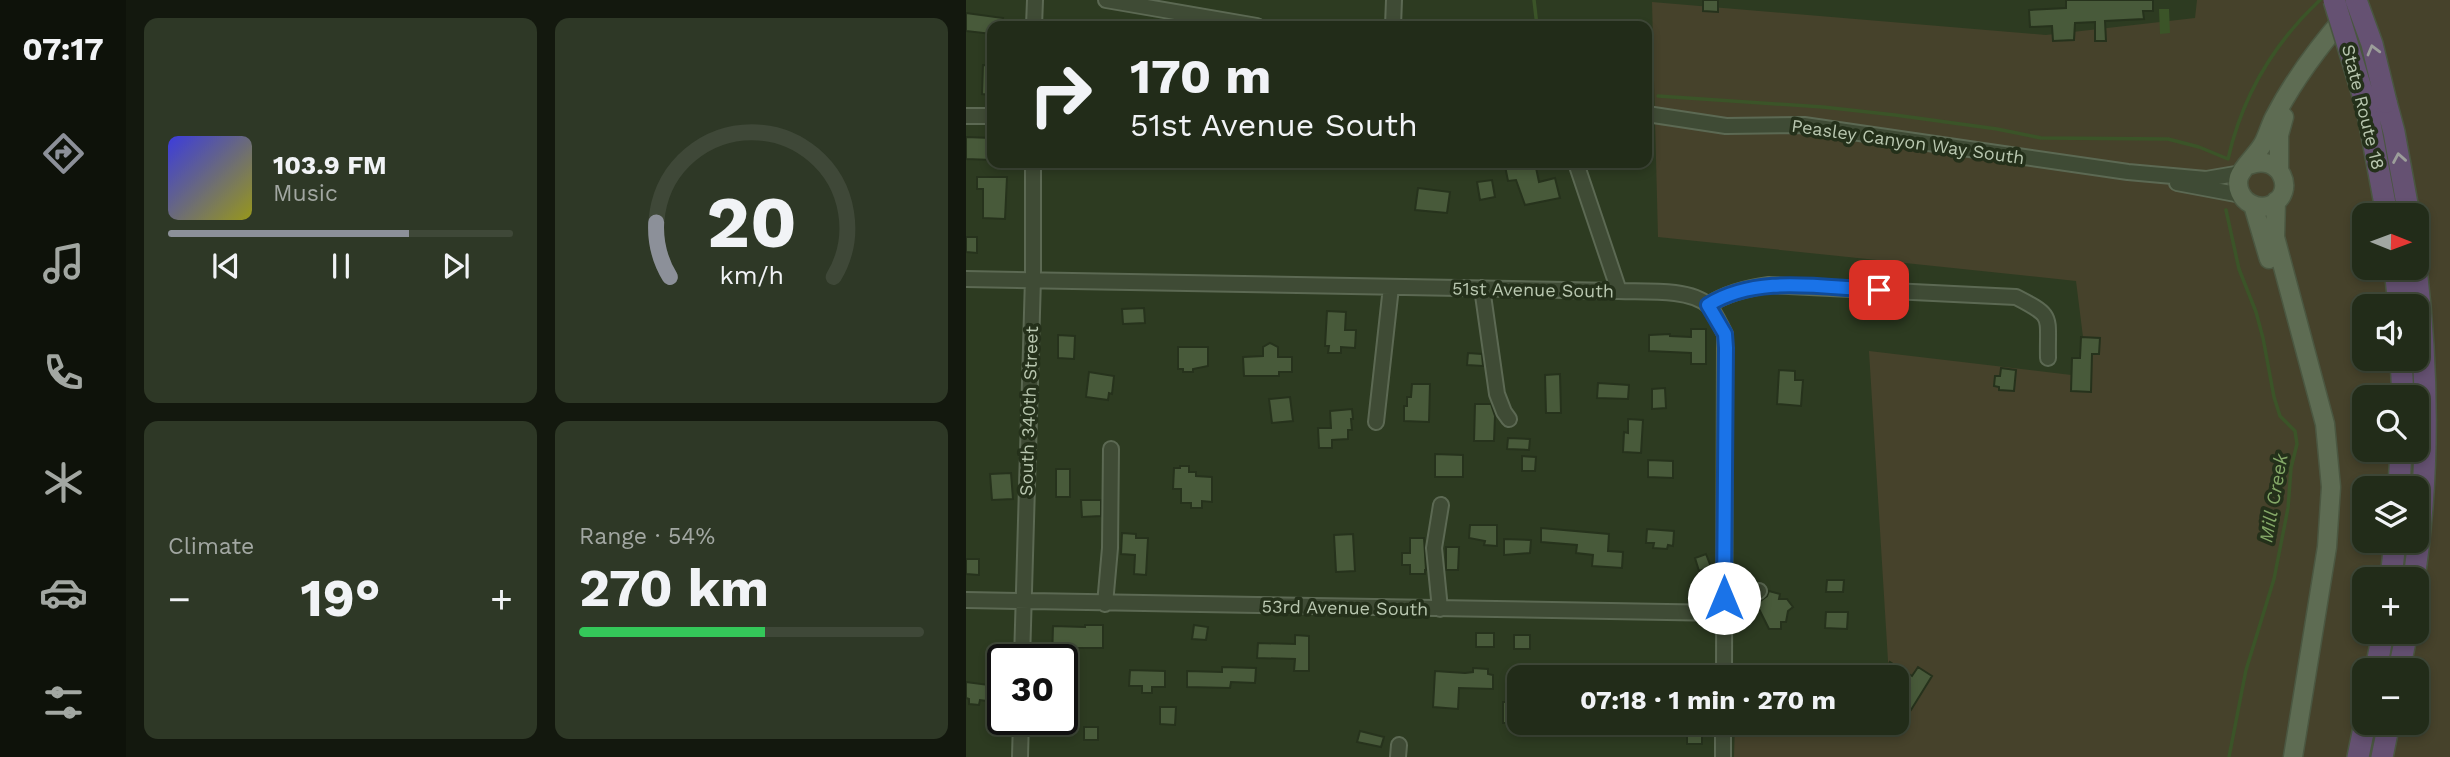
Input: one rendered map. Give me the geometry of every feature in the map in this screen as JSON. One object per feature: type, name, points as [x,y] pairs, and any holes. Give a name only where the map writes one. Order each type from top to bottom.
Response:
[{"type":"highway","name":"State Route 18","points":[[2334,0],[2376,105],[2394,132],[2407,203]]},
{"type":"highway","name":"State Route 18","points":[[2358,0],[2372,44],[2386,203]]},
{"type":"highway","points":[[2415,567],[2424,440],[2423,339],[2417,280]]},
{"type":"highway","points":[[2358,757],[2363,735]]},
{"type":"highway","points":[[2382,757],[2387,735]]},
{"type":"main road","points":[[2298,323],[2277,280],[2247,200],[2238,184],[2245,169],[2264,143],[2281,106],[2318,47],[2358,0]]},
{"type":"main road","points":[[2279,169],[2278,145],[2283,122],[2318,47]]},
{"type":"main road","points":[[2245,169],[2265,161],[2279,169],[2283,175],[2284,189],[2276,201],[2265,207],[2247,200]]},
{"type":"main road","points":[[2276,201],[2275,237],[2325,424],[2331,487],[2327,547],[2293,757]]},
{"type":"street","points":[[1034,21],[1035,0]]},
{"type":"street","points":[[1106,0],[1228,21]]},
{"type":"street","points":[[1393,21],[1394,0]]},
{"type":"street","name":"Peasley Canyon Way South","points":[[1652,115],[1726,126],[1804,125],[2127,172],[2206,179],[2245,169]]},
{"type":"street","points":[[966,116],[987,116]]},
{"type":"street","name":"South 340th Street","points":[[1022,644],[1033,278],[1033,168]]},
{"type":"street","points":[[1578,168],[1619,291]]},
{"type":"street","name":"Peasley Canyon Way South","points":[[2127,172],[2194,188],[2219,190],[2247,200]]},
{"type":"street","name":"51st Avenue South","points":[[966,279],[1033,278],[1619,291],[1682,295],[1708,305]]},
{"type":"street","points":[[1724,665],[1726,348],[1725,334],[1708,305],[1723,296],[1769,285],[2016,297],[2045,314],[2048,322],[2048,358]]},
{"type":"street","points":[[1376,422],[1391,287]]},
{"type":"street","points":[[1482,288],[1497,394],[1510,419]]},
{"type":"street","points":[[1105,604],[1110,548],[1111,449]]},
{"type":"street","points":[[1440,609],[1434,548],[1441,505]]},
{"type":"street","name":"53rd Avenue South","points":[[966,600],[1440,609],[1724,605],[1759,591]]},
{"type":"street","points":[[1020,757],[1021,735]]},
{"type":"street","points":[[1723,735],[1723,757]]},
{"type":"shaded area","points":[[2197,0],[2450,0],[2450,757],[1734,757],[1735,735],[1909,735],[1909,665],[1888,665],[1869,351],[2088,377],[2076,281],[1658,237],[1652,2],[2046,35],[2195,18]]},
{"type":"shaded area","points":[[2159,9],[2169,9],[2170,33],[2160,34]]},
{"type":"building","points":[[1703,0],[1718,0],[1718,12],[1703,11]]},
{"type":"building","points":[[2066,0],[2153,0],[2153,11],[2143,11],[2144,19],[2105,21],[2106,41],[2095,41],[2095,22],[2075,23],[2074,40],[2053,41],[2052,26],[2030,27],[2029,10],[2066,8]]},
{"type":"building","points":[[966,13],[1003,18],[1002,21],[987,21],[987,33],[966,31]]},
{"type":"building","points":[[983,65],[987,65],[987,94],[982,94]]},
{"type":"building","points":[[966,137],[987,138],[987,160],[966,159]]},
{"type":"building","points":[[1505,168],[1536,168],[1539,182],[1555,178],[1560,198],[1525,205],[1516,180],[1508,181]]},
{"type":"building","points":[[977,177],[1007,177],[1005,219],[983,218],[983,189],[977,189]]},
{"type":"building","points":[[1492,180],[1495,197],[1480,200],[1477,182]]},
{"type":"building","points":[[1418,188],[1450,192],[1447,213],[1415,210]]},
{"type":"building","points":[[966,237],[977,237],[977,253],[966,252]]},
{"type":"building","points":[[1144,308],[1145,323],[1123,324],[1122,309]]},
{"type":"building","points":[[1327,311],[1346,312],[1345,330],[1356,330],[1355,348],[1341,347],[1341,353],[1328,353],[1329,346],[1325,346]]},
{"type":"building","points":[[1691,329],[1706,329],[1706,364],[1691,364],[1691,353],[1649,351],[1649,335],[1691,337]]},
{"type":"building","points":[[1058,335],[1075,336],[1074,359],[1058,358]]},
{"type":"building","points":[[2081,337],[2100,338],[2099,354],[2092,354],[2091,392],[2071,391],[2072,358],[2080,358]]},
{"type":"building","points":[[1270,343],[1278,347],[1278,357],[1292,357],[1292,372],[1279,372],[1279,376],[1244,376],[1243,357],[1263,356],[1263,347]]},
{"type":"building","points":[[1178,347],[1208,347],[1208,366],[1193,369],[1193,372],[1178,369]]},
{"type":"building","points":[[1468,353],[1482,354],[1483,366],[1467,365]]},
{"type":"building","points":[[2001,368],[2016,370],[2014,391],[1999,390],[1999,387],[1994,386],[1995,376],[2000,376]]},
{"type":"building","points":[[1779,370],[1795,371],[1795,380],[1803,380],[1801,406],[1777,404]]},
{"type":"building","points":[[1089,372],[1114,376],[1112,394],[1109,393],[1108,400],[1086,397]]},
{"type":"building","points":[[1560,374],[1561,413],[1546,413],[1545,375]]},
{"type":"building","points":[[1598,383],[1629,385],[1628,399],[1597,398]]},
{"type":"building","points":[[1412,384],[1430,384],[1429,422],[1404,421],[1404,406],[1407,406],[1407,397],[1411,397]]},
{"type":"building","points":[[1665,388],[1666,408],[1652,409],[1652,389]]},
{"type":"building","points":[[1290,397],[1293,421],[1272,423],[1269,399]]},
{"type":"building","points":[[1475,404],[1491,404],[1495,416],[1494,441],[1474,441]]},
{"type":"building","points":[[1352,409],[1352,430],[1348,430],[1348,439],[1332,440],[1332,448],[1319,448],[1318,428],[1331,428],[1330,411]]},
{"type":"building","points":[[1628,419],[1643,420],[1641,453],[1623,452]]},
{"type":"building","points":[[1508,438],[1530,439],[1529,450],[1507,449]]},
{"type":"building","points":[[1435,454],[1463,455],[1463,477],[1435,477]]},
{"type":"building","points":[[1522,456],[1536,457],[1535,471],[1522,471]]},
{"type":"building","points":[[1648,460],[1673,461],[1673,478],[1648,477]]},
{"type":"building","points":[[1189,466],[1189,472],[1196,472],[1196,476],[1212,477],[1212,502],[1202,501],[1202,508],[1191,508],[1191,503],[1181,503],[1181,489],[1173,489],[1174,468]]},
{"type":"building","points":[[1056,469],[1070,469],[1070,497],[1056,497]]},
{"type":"building","points":[[1011,473],[1013,499],[992,500],[990,474]]},
{"type":"building","points":[[1081,500],[1101,500],[1101,516],[1082,517]]},
{"type":"building","points":[[1470,525],[1497,525],[1497,546],[1484,545],[1485,541],[1469,538]]},
{"type":"building","points":[[1541,528],[1609,534],[1608,551],[1623,552],[1622,568],[1592,566],[1593,555],[1576,553],[1577,545],[1541,542]]},
{"type":"building","points":[[1647,529],[1674,531],[1673,546],[1668,545],[1667,549],[1653,548],[1654,543],[1646,543]]},
{"type":"building","points":[[1122,533],[1136,534],[1136,538],[1148,538],[1146,575],[1134,574],[1135,555],[1121,554]]},
{"type":"building","points":[[1353,534],[1355,571],[1336,572],[1334,535]]},
{"type":"building","points":[[1410,538],[1424,538],[1425,574],[1410,574],[1410,565],[1402,565],[1402,553],[1410,553]]},
{"type":"building","points":[[1504,539],[1531,540],[1530,553],[1504,555]]},
{"type":"building","points":[[1446,547],[1459,547],[1458,570],[1446,570]]},
{"type":"building","points":[[1706,554],[1711,567],[1699,571],[1695,558]]},
{"type":"building","points":[[966,559],[979,559],[979,575],[966,574]]},
{"type":"building","points":[[1827,580],[1844,580],[1843,592],[1826,592]]},
{"type":"building","points":[[1769,591],[1780,594],[1779,599],[1787,599],[1793,607],[1788,611],[1786,622],[1781,622],[1781,629],[1769,629],[1759,609],[1759,602]]},
{"type":"building","points":[[1826,612],[1848,612],[1847,629],[1825,628]]},
{"type":"building","points":[[1103,625],[1103,648],[1052,644],[1053,626]]},
{"type":"building","points":[[1194,625],[1208,627],[1206,640],[1192,639]]},
{"type":"building","points":[[1476,633],[1494,633],[1494,647],[1476,647]]},
{"type":"building","points":[[1295,635],[1309,636],[1309,671],[1294,671],[1295,659],[1257,658],[1258,643],[1295,644]]},
{"type":"building","points":[[1514,635],[1530,635],[1530,649],[1514,649]]},
{"type":"building","points":[[1222,667],[1256,668],[1255,683],[1231,682],[1230,688],[1187,687],[1187,671],[1222,672]]},
{"type":"building","points":[[1918,667],[1932,676],[1911,710],[1909,674],[1912,676]]},
{"type":"building","points":[[1473,668],[1488,669],[1488,674],[1493,675],[1493,689],[1459,688],[1458,709],[1433,707],[1435,671],[1465,673],[1473,672]]},
{"type":"building","points":[[1130,670],[1165,671],[1165,687],[1152,687],[1152,693],[1142,693],[1142,686],[1129,686]]},
{"type":"building","points":[[966,682],[987,685],[987,701],[980,700],[979,705],[969,704],[969,699],[966,698]]},
{"type":"building","points":[[1503,702],[1507,702],[1507,723],[1503,723]]},
{"type":"building","points":[[1160,707],[1176,707],[1175,725],[1160,724]]},
{"type":"building","points":[[1084,727],[1098,727],[1098,740],[1084,740]]},
{"type":"building","points":[[1360,731],[1384,737],[1381,747],[1357,742]]},
{"type":"building","points":[[1687,735],[1702,735],[1702,744],[1687,744]]},
{"type":"waterway","points":[[1534,0],[1536,21]]},
{"type":"waterway","points":[[1658,96],[1823,107],[1997,129],[2041,138],[2168,139],[2199,147],[2228,159],[2242,114],[2262,72],[2288,34],[2320,0]]},
{"type":"waterway","name":"Mill Creek","points":[[2226,210],[2239,269],[2263,338],[2274,397],[2280,416],[2295,431],[2297,444],[2274,579],[2246,670],[2229,757]]},
{"type":"route","points":[[1724,598],[1726,348],[1725,334],[1708,305],[1723,296],[1769,285],[1879,290]]}]
